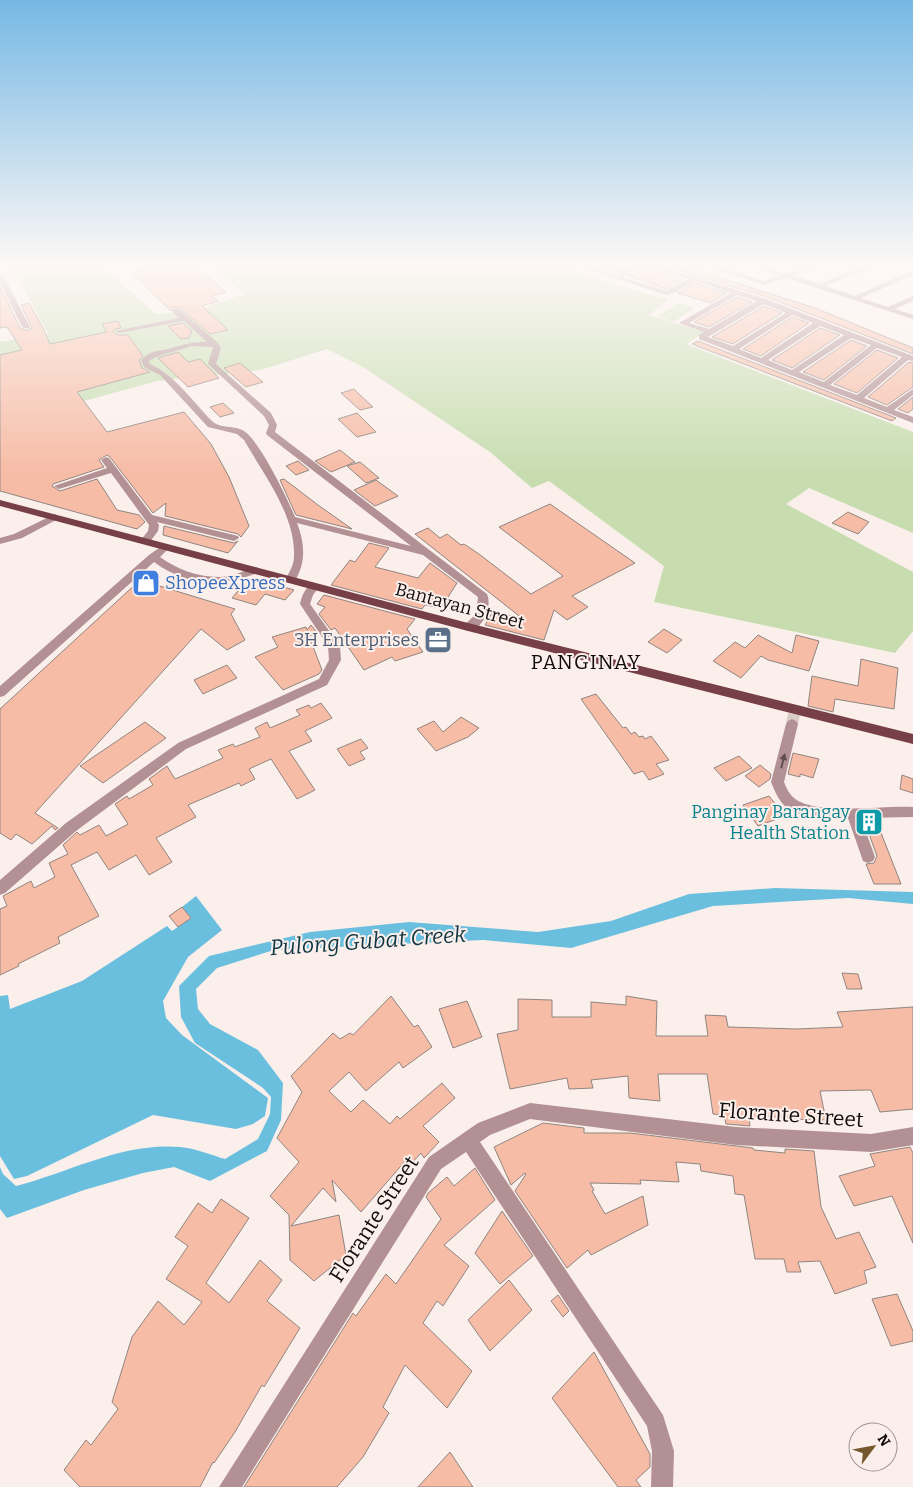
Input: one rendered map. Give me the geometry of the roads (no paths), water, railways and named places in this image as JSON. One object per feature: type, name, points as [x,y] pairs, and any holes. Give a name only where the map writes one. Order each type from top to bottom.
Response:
[{"type":"main road","name":"Bantayan Street","points":[[0,503],[291,579],[793,716],[913,739]]},
{"type":"street","points":[[203,334],[217,348],[212,364],[268,415],[273,425],[259,436]]},
{"type":"street","points":[[706,334],[702,337],[913,420]]},
{"type":"street","points":[[734,349],[757,334]]},
{"type":"street","points":[[763,360],[801,334]]},
{"type":"street","points":[[794,372],[850,334]]},
{"type":"street","points":[[852,334],[910,358]]},
{"type":"street","points":[[215,345],[190,344],[171,351],[157,352],[145,360],[147,365],[163,373],[211,425],[259,436],[429,554],[483,596],[485,606],[477,621],[468,627]]},
{"type":"street","points":[[825,385],[876,345]]},
{"type":"street","points":[[858,398],[910,358]]},
{"type":"street","points":[[888,410],[913,391]]},
{"type":"street","points":[[259,436],[292,519],[299,556],[298,566],[291,579]]},
{"type":"street","points":[[106,460],[154,525],[153,531],[145,542]]},
{"type":"street","points":[[59,486],[113,469]]},
{"type":"street","points":[[0,542],[18,536],[54,517]]},
{"type":"street","points":[[148,517],[234,538]]},
{"type":"street","points":[[292,519],[429,554]]},
{"type":"street","points":[[0,693],[165,547]]},
{"type":"street","points":[[153,557],[176,571],[207,578],[230,579],[256,570]]},
{"type":"street","points":[[0,889],[71,827],[182,746],[322,682],[335,660],[334,646],[305,604],[308,594],[315,586]]},
{"type":"street","points":[[793,716],[778,782],[787,800],[798,808],[818,812],[913,812]]},
{"type":"street","points":[[853,812],[868,857]]},
{"type":"street","name":"Florante Street","points":[[230,1487],[435,1164],[484,1129],[530,1111],[746,1136],[871,1143],[913,1136]]},
{"type":"street","points":[[468,1140],[656,1422],[663,1451],[662,1487]]},
{"type":"water","name":"Pulong Gubat Creek","points":[[775,888],[913,892],[913,904],[848,898],[713,906],[571,948],[483,940],[274,950],[217,968],[196,989],[198,1009],[210,1024],[258,1050],[283,1083],[281,1120],[267,1151],[210,1181],[174,1167],[143,1173],[84,1190],[7,1218],[0,1209],[0,1167],[3,1174],[16,1186],[97,1159],[138,1149],[180,1147],[225,1159],[258,1139],[270,1114],[271,1097],[263,1088],[195,1043],[181,1017],[179,986],[209,956],[310,932],[409,922],[538,932],[611,921],[689,894]]},
{"type":"water","points":[[196,896],[222,930],[188,957],[163,1001],[166,1018],[182,1035],[268,1098],[265,1116],[253,1124],[236,1129],[153,1115],[27,1176],[14,1179],[0,1156],[0,996],[8,995],[10,1009],[82,981],[167,926],[172,931],[191,918],[182,907]]},
{"type":"tunnel","points":[[792,724],[794,714]]},
{"type":"place","name":"ShopeeXpress","points":[[146,583]]},
{"type":"place","name":"3H Enterprises","points":[[438,640]]},
{"type":"place","name":"Panginay Barangay Health Station","points":[[869,822]]},
{"type":"district","name":"PANGINAY","points":[[586,662]]}]
